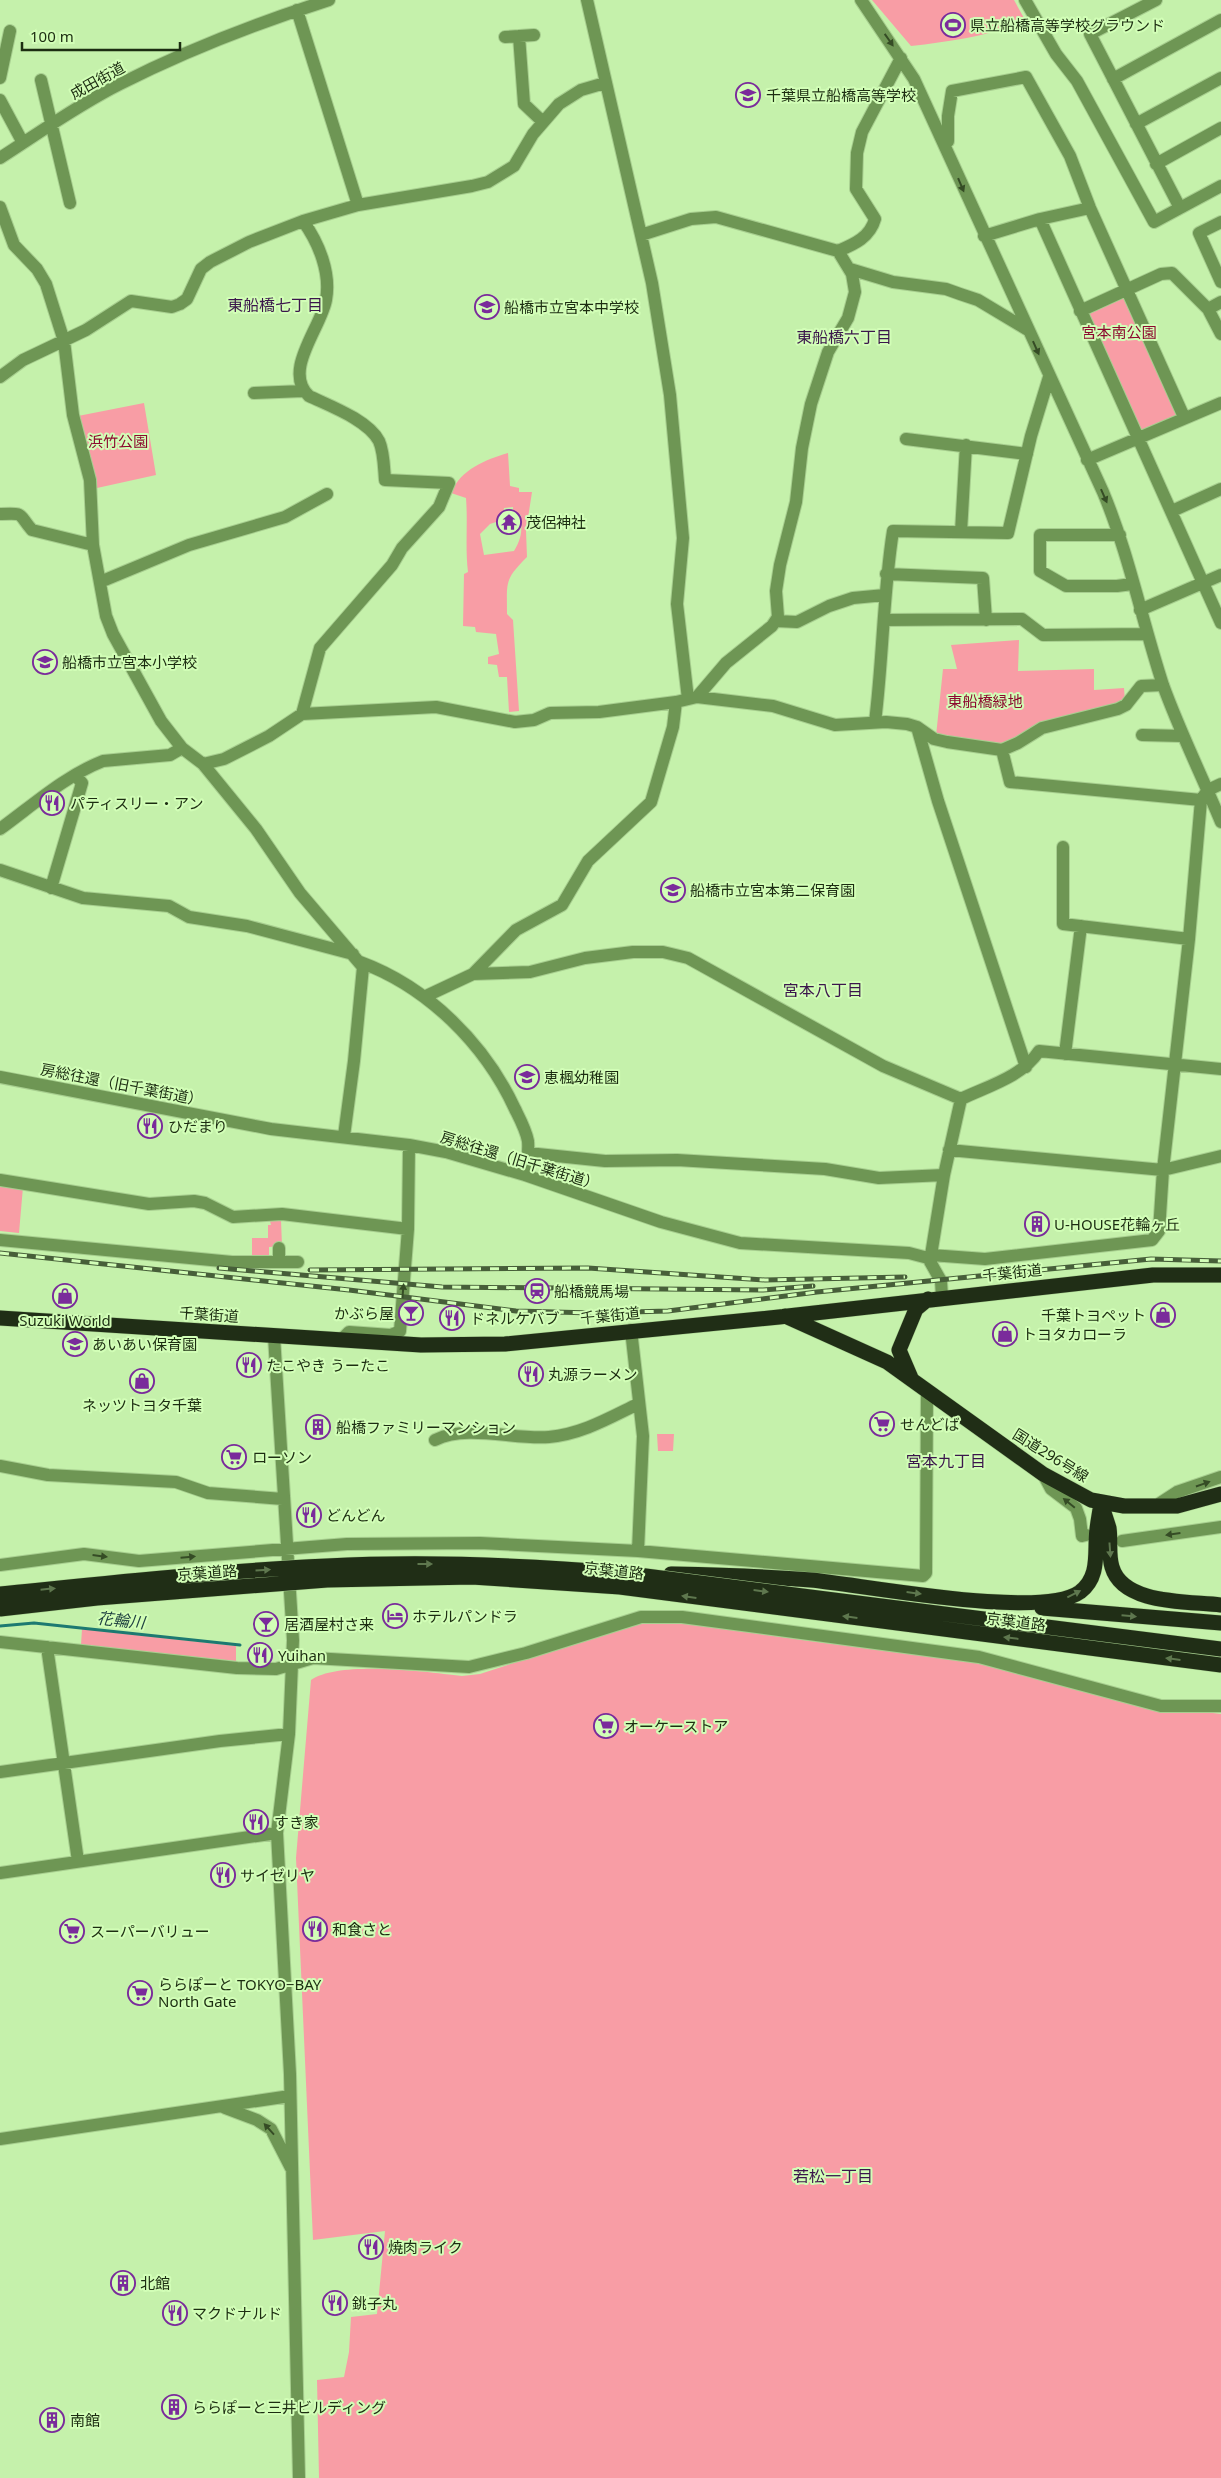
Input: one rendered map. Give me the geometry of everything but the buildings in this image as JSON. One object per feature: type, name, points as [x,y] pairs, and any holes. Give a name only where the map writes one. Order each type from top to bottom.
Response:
[{"type":"highway","name":"千葉街道","points":[[0,1318],[421,1345],[505,1344],[785,1316],[1153,1275],[1221,1275]]},
{"type":"highway","name":"国道296号線","points":[[911,1378],[899,1350],[916,1309],[935,1298]]},
{"type":"highway","name":"国道296号線","points":[[785,1316],[818,1333],[873,1354],[911,1378],[1043,1474],[1091,1500],[1154,1507],[1177,1506],[1221,1494]]},
{"type":"highway","points":[[994,1602],[1046,1602],[1071,1597],[1081,1591],[1091,1578],[1096,1563],[1096,1530],[1101,1502]]},
{"type":"highway","points":[[1101,1502],[1109,1529],[1112,1566],[1121,1584],[1129,1590],[1150,1597],[1221,1605]]},
{"type":"highway","name":"京葉道路","points":[[0,1594],[238,1572],[327,1566],[471,1564],[548,1567],[622,1573],[1221,1648]]},
{"type":"highway","points":[[622,1573],[753,1576],[812,1580],[1049,1609],[1221,1623]]},
{"type":"highway","name":"京葉道路","points":[[0,1608],[97,1598],[327,1580],[472,1577],[620,1587],[1221,1665]]},
{"type":"street","name":"成田街道","points":[[0,158],[95,98],[161,64],[297,10],[329,0]]},
{"type":"street","points":[[587,0],[641,235],[660,328],[670,395],[683,538],[677,604],[687,699]]},
{"type":"street","points":[[860,0],[914,79],[1120,535],[1132,584],[1163,684],[1205,795],[1221,822]]},
{"type":"street","points":[[1025,0],[1056,54],[1076,81],[1154,222],[1221,186]]},
{"type":"street","points":[[1156,0],[1090,34],[1180,208]]},
{"type":"street","points":[[297,10],[358,205]]},
{"type":"street","points":[[1113,79],[1221,20]]},
{"type":"street","points":[[0,78],[10,31]]},
{"type":"street","points":[[505,37],[534,35]]},
{"type":"street","points":[[519,36],[524,104],[543,122]]},
{"type":"street","points":[[641,235],[691,218],[716,217],[838,251],[854,245],[872,230],[876,219],[856,189],[857,153],[862,132],[901,58]]},
{"type":"street","points":[[944,142],[948,141],[948,116],[952,90],[1026,77],[1070,156],[1090,208],[1184,418]]},
{"type":"street","points":[[1136,124],[1221,78]]},
{"type":"street","points":[[41,80],[70,203]]},
{"type":"street","points":[[0,377],[24,360],[86,330],[132,302],[172,307],[180,304],[187,299],[201,269],[210,262],[248,242],[358,205],[488,182],[514,166],[543,122],[570,96],[581,90],[605,83]]},
{"type":"street","points":[[0,100],[23,143]]},
{"type":"street","points":[[1156,164],[1221,128]]},
{"type":"street","points":[[0,208],[14,245],[37,269],[46,284],[64,341],[73,415],[90,480],[93,545],[106,616],[113,634],[161,721],[182,748],[203,764],[256,829],[300,893],[357,958],[364,973],[344,1136]]},
{"type":"street","points":[[984,236],[1040,219],[1090,208]]},
{"type":"street","points":[[1040,219],[1221,623]]},
{"type":"street","points":[[302,714],[320,648],[392,565],[402,548],[439,507],[449,483],[385,480],[380,443],[374,433],[350,416],[309,396],[303,391],[300,385],[300,368],[306,346],[324,311],[328,284],[321,255],[312,234],[303,222]]},
{"type":"street","points":[[1221,222],[1200,233],[1221,282]]},
{"type":"street","points":[[424,997],[473,974],[516,930],[562,905],[588,861],[651,802],[673,727],[687,699],[776,621],[778,617],[776,592],[780,565],[796,502],[802,448],[811,404],[828,352],[848,318],[855,292],[850,269],[838,251]]},
{"type":"street","points":[[850,269],[893,282],[953,291],[978,300],[1028,330]]},
{"type":"street","points":[[1080,311],[1162,274],[1172,273],[1208,309],[1221,334]]},
{"type":"street","points":[[1208,309],[1221,302]]},
{"type":"street","points":[[875,722],[882,661],[886,574],[893,530],[1008,533],[1027,454],[1049,377]]},
{"type":"street","points":[[254,393],[303,391]]},
{"type":"street","points":[[1087,460],[1138,437],[1221,404]]},
{"type":"street","points":[[906,439],[1027,454]]},
{"type":"street","points":[[961,532],[966,445]]},
{"type":"street","points":[[1172,511],[1221,489]]},
{"type":"street","points":[[100,582],[189,545],[286,517],[328,494]]},
{"type":"street","points":[[0,514],[18,513],[24,516],[32,530],[93,545]]},
{"type":"street","points":[[1120,535],[1040,535],[1040,571],[1066,586],[1117,586],[1132,584]]},
{"type":"street","points":[[886,574],[983,578],[986,620]]},
{"type":"street","points":[[1140,610],[1221,575]]},
{"type":"street","points":[[776,621],[796,622],[829,606],[853,598],[885,595]]},
{"type":"street","points":[[884,620],[1022,619],[1043,635],[1147,634]]},
{"type":"street","points":[[203,764],[224,759],[254,744],[302,714],[436,707],[515,722],[534,720],[550,714],[600,712],[687,699],[773,706],[836,725],[875,722],[900,723],[917,727],[934,739],[1002,750],[1018,743],[1042,728],[1118,709],[1126,705],[1141,686],[1163,684]]},
{"type":"street","points":[[917,727],[938,801],[1026,1067]]},
{"type":"street","points":[[1142,735],[1182,736]]},
{"type":"street","points":[[0,829],[75,775],[103,762],[170,755],[182,748]]},
{"type":"street","points":[[1002,750],[1010,782],[1205,795],[1221,784]]},
{"type":"street","points":[[51,888],[82,783],[75,775]]},
{"type":"street","name":"房総往還（旧千葉街道）","points":[[0,1076],[187,1114],[272,1129],[344,1136],[446,1152],[525,1175],[637,1215],[740,1243],[908,1253],[930,1257],[985,1258],[1152,1240],[1159,1231],[1163,1170],[1205,795]]},
{"type":"street","points":[[1062,847],[1063,924],[1189,939]]},
{"type":"street","points":[[0,870],[90,899],[169,906],[189,917],[248,926],[357,958],[381,970],[424,997],[479,1048],[495,1070],[527,1138],[528,1154],[525,1175]]},
{"type":"street","points":[[1065,1054],[1081,926]]},
{"type":"street","points":[[473,974],[530,972],[585,958],[634,952],[663,952],[688,958],[883,1066],[961,1099],[1026,1067],[1039,1052],[1221,1069]]},
{"type":"street","points":[[935,1298],[941,1281],[930,1257],[944,1175],[961,1099]]},
{"type":"street","points":[[342,1339],[349,1332],[391,1335],[400,1331],[408,1229],[409,1145]]},
{"type":"street","points":[[949,1150],[1163,1170],[1221,1156]]},
{"type":"street","points":[[528,1154],[605,1161],[677,1160],[825,1170],[879,1178],[944,1175]]},
{"type":"street","points":[[0,1180],[150,1204],[194,1201],[205,1203],[233,1218],[282,1214],[408,1229]]},
{"type":"street","points":[[0,1240],[256,1264],[298,1262]]},
{"type":"street","points":[[279,1248],[279,1262]]},
{"type":"street","points":[[631,1330],[643,1436],[638,1551]]},
{"type":"street","points":[[274,1336],[293,1664],[289,1734],[277,1833],[290,2096],[299,2478]]},
{"type":"street","points":[[0,1565],[84,1554],[139,1561],[286,1548],[402,1542],[480,1543],[638,1551],[923,1576],[926,1573],[927,1390]]},
{"type":"street","points":[[435,1440],[451,1434],[502,1434],[547,1437],[582,1431],[638,1404]]},
{"type":"street","points":[[0,1466],[48,1475],[176,1482],[208,1493],[283,1499]]},
{"type":"street","points":[[1043,1474],[1050,1489],[1076,1508],[1080,1519],[1082,1536],[1086,1535]]},
{"type":"street","points":[[1154,1507],[1177,1492],[1221,1478]]},
{"type":"street","points":[[1122,1542],[1221,1527]]},
{"type":"street","points":[[0,1642],[236,1668],[276,1669],[313,1658],[469,1667],[526,1653],[641,1617],[682,1617],[978,1657],[1161,1706],[1221,1706]]},
{"type":"street","points":[[47,1646],[78,1861]]},
{"type":"street","points":[[0,1772],[256,1736],[289,1734]]},
{"type":"street","points":[[0,1872],[277,1833]]},
{"type":"street","points":[[0,2139],[290,2096]]},
{"type":"street","points":[[222,2107],[258,2120],[271,2129],[292,2171]]},
{"type":"green space","name":"県立船橋高等学校グラウンド","points":[[872,0],[1014,0],[1025,20],[997,31],[955,40],[911,46]]},
{"type":"green space","name":"宮本南公園","points":[[1124,296],[1177,412],[1176,416],[1144,430],[1139,428],[1088,316],[1090,312]]},
{"type":"green space","name":"浜竹公園","points":[[144,403],[156,475],[97,488],[78,416]]},
{"type":"green space","points":[[508,453],[510,486],[519,488],[519,492],[532,492],[526,531],[527,557],[514,571],[507,588],[507,614],[513,620],[519,711],[509,712],[507,677],[499,677],[497,665],[488,664],[488,657],[499,654],[496,634],[476,632],[475,627],[463,626],[464,574],[468,572],[466,498],[451,493],[455,485],[467,472],[482,462]],"holes":[[[513,507],[513,515],[521,515],[521,534],[514,551],[484,555],[480,534],[490,524],[499,521],[499,517],[503,516],[504,508]]]},
{"type":"green space","name":"東船橋緑地","points":[[1019,640],[1018,671],[1094,669],[1094,690],[1124,688],[1125,702],[1002,747],[936,736],[943,669],[957,669],[951,645]]},
{"type":"green space","points":[[0,1185],[23,1187],[19,1233],[0,1231]]},
{"type":"green space","points":[[281,1220],[282,1246],[269,1247],[269,1257],[252,1257],[252,1238],[268,1238],[268,1225],[271,1225],[270,1221]]},
{"type":"green space","points":[[657,1434],[674,1434],[673,1451],[658,1451]]},
{"type":"green space","points":[[670,1621],[824,1643],[957,1657],[1188,1710],[1221,1714],[1221,2478],[319,2478],[317,2380],[344,2377],[349,2352],[351,2317],[377,2314],[385,2231],[313,2240],[296,1858],[311,1680],[324,1674],[342,1670],[362,1669],[406,1670],[462,1676],[480,1674],[627,1626],[645,1622]]},
{"type":"green space","points":[[82,1629],[236,1646],[236,1661],[81,1645]]},
{"type":"waterway","name":"花輪川","points":[[0,1626],[34,1623],[240,1645]]},
{"type":"railway","points":[[0,1253],[349,1290],[516,1311],[593,1313],[668,1311],[817,1292],[1151,1259],[1221,1261]]},
{"type":"railway","points":[[219,1268],[442,1287],[763,1290],[813,1286]]},
{"type":"railway","points":[[310,1270],[588,1268],[765,1280],[905,1277]]},
{"type":"place","name":"県立船橋高等学校グラウンド","points":[[953,25]]},
{"type":"place","name":"千葉県立船橋高等学校","points":[[748,95]]},
{"type":"place","name":"船橋市立宮本中学校","points":[[487,307]]},
{"type":"place","name":"茂侶神社","points":[[509,522]]},
{"type":"place","name":"船橋市立宮本小学校","points":[[45,662]]},
{"type":"place","name":"パティスリー・アン","points":[[52,803]]},
{"type":"place","name":"船橋市立宮本第二保育園","points":[[673,890]]},
{"type":"place","name":"恵楓幼稚園","points":[[527,1077]]},
{"type":"place","name":"ひだまり","points":[[150,1126]]},
{"type":"place","name":"U-HOUSE花輪ヶ丘","points":[[1037,1224]]},
{"type":"place","name":"船橋競馬場","points":[[537,1291]]},
{"type":"place","name":"Suzuki World","points":[[65,1296]]},
{"type":"place","name":"かぶら屋","points":[[411,1313]]},
{"type":"place","name":"千葉トヨペット","points":[[1163,1315]]},
{"type":"place","name":"ドネルケバブ","points":[[452,1318]]},
{"type":"place","name":"トヨタカローラ","points":[[1005,1334]]},
{"type":"place","name":"あいあい保育園","points":[[75,1344]]},
{"type":"place","name":"たこやき うーたこ","points":[[249,1365]]},
{"type":"place","name":"丸源ラーメン","points":[[531,1374]]},
{"type":"place","name":"ネッツトヨタ千葉","points":[[142,1381]]},
{"type":"place","name":"せんどば","points":[[882,1424]]},
{"type":"place","name":"船橋ファミリーマンション","points":[[318,1427]]},
{"type":"place","name":"ローソン","points":[[234,1457]]},
{"type":"place","name":"どんどん","points":[[309,1515]]},
{"type":"place","name":"ホテルパンドラ","points":[[395,1616]]},
{"type":"place","name":"居酒屋村さ来","points":[[266,1624]]},
{"type":"place","name":"Yuihan","points":[[260,1655]]},
{"type":"place","name":"オーケーストア","points":[[606,1726]]},
{"type":"place","name":"すき家","points":[[256,1822]]},
{"type":"place","name":"サイゼリヤ","points":[[223,1875]]},
{"type":"place","name":"和食さと","points":[[315,1929]]},
{"type":"place","name":"スーパーバリュー","points":[[72,1931]]},
{"type":"place","name":"ららぽーと TOKYO−BAY North Gate","points":[[140,1993]]},
{"type":"place","name":"焼肉ライク","points":[[371,2247]]},
{"type":"place","name":"北館","points":[[123,2283]]},
{"type":"place","name":"銚子丸","points":[[335,2303]]},
{"type":"place","name":"マクドナルド","points":[[175,2313]]},
{"type":"place","name":"ららぽーと三井ビルディング","points":[[174,2407]]},
{"type":"place","name":"南館","points":[[52,2420]]},
{"type":"district","name":"東船橋七丁目","points":[[275,305]]},
{"type":"district","name":"東船橋六丁目","points":[[844,337]]},
{"type":"district","name":"宮本八丁目","points":[[823,990]]},
{"type":"district","name":"宮本九丁目","points":[[946,1461]]},
{"type":"district","name":"若松一丁目","points":[[833,2176]]}]
